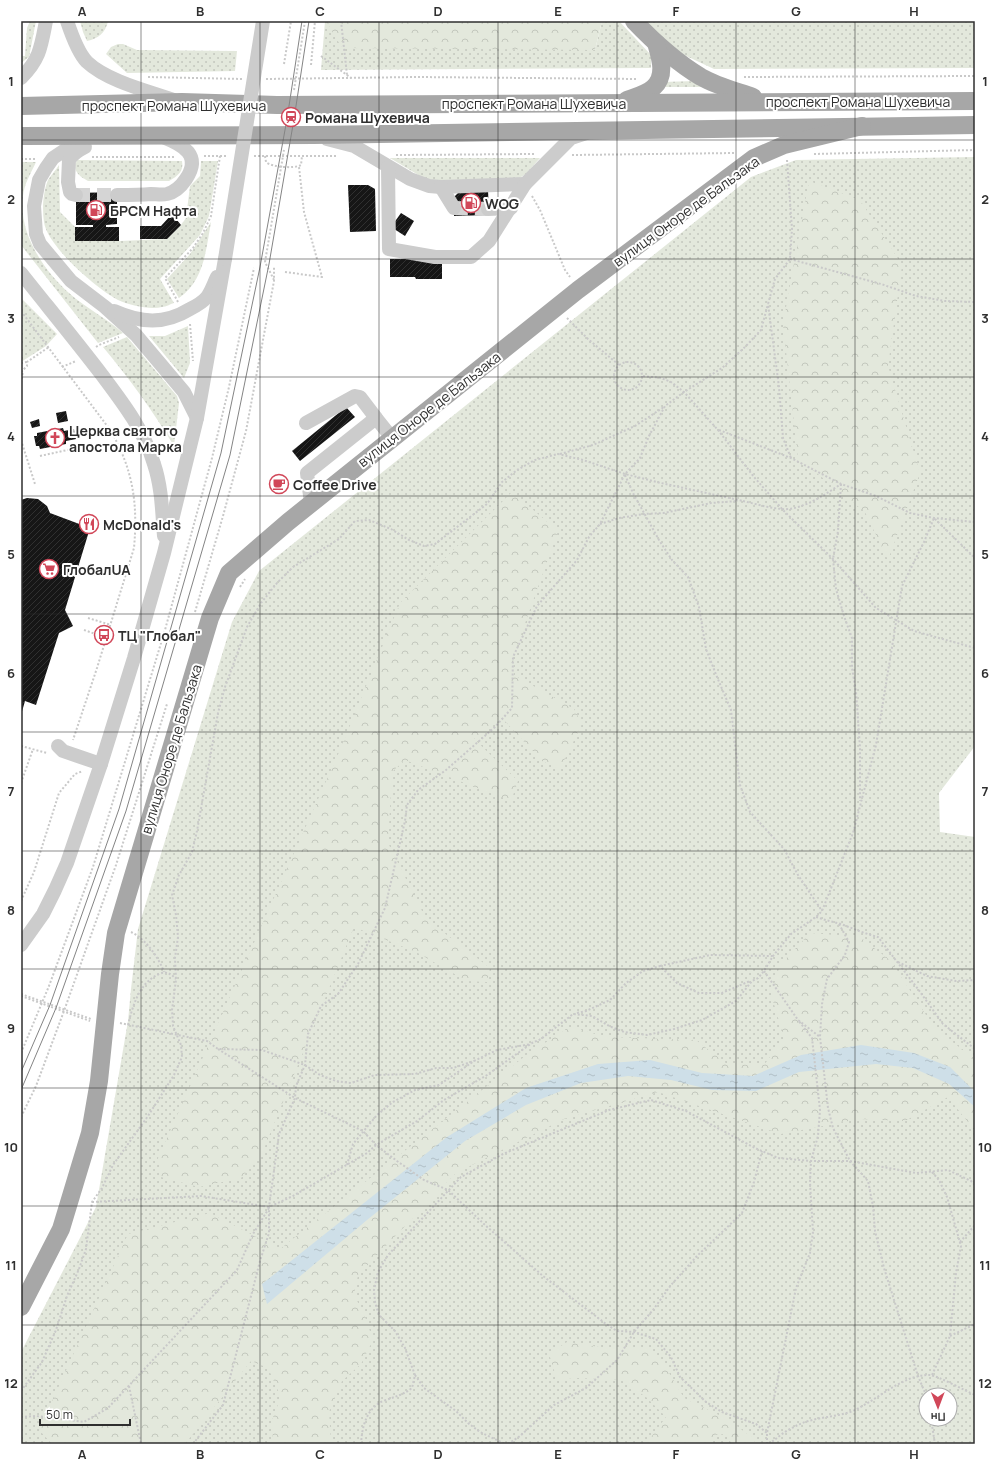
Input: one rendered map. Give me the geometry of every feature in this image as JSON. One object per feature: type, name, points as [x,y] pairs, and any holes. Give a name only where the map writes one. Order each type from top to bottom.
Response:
[{"type":"main road","points":[[634,21],[656,43],[702,78],[724,87],[768,101]]},
{"type":"main road","points":[[622,103],[653,88],[659,80],[662,70],[662,62],[656,43]]},
{"type":"main road","name":"проспект Романа Шухевича","points":[[21,106],[182,102],[277,105],[975,101]]},
{"type":"main road","name":"проспект Романа Шухевича","points":[[21,136],[314,135],[975,125]]},
{"type":"main road","name":"вулиця Оноре де Бальзака","points":[[21,1308],[61,1229],[90,1134],[99,1081],[112,1021],[110,974],[116,933],[210,618],[229,573],[311,503],[578,290],[754,158],[784,145],[862,126]]},
{"type":"street","points":[[21,78],[36,60],[42,46],[46,21]]},
{"type":"street","points":[[67,21],[71,34],[87,62],[110,78],[182,102]]},
{"type":"street","points":[[21,945],[43,914],[67,863],[101,764],[164,553],[197,418],[225,259],[263,21]]},
{"type":"street","points":[[388,167],[389,249],[435,257],[471,257],[489,241],[525,184],[571,138],[593,130]]},
{"type":"street","points":[[117,195],[167,194],[174,191],[185,180],[193,167],[191,156],[186,149],[179,144],[159,135]]},
{"type":"street","points":[[314,135],[354,146],[410,179],[429,186],[441,187],[525,184]]},
{"type":"street","points":[[86,136],[53,158],[39,180],[34,206],[36,234],[40,244],[71,281],[86,294],[105,307],[136,335],[184,392],[197,418]]},
{"type":"street","points":[[76,195],[70,192],[68,182],[70,158],[80,150],[97,142],[118,136]]},
{"type":"street","points":[[441,187],[454,208]]},
{"type":"street","points":[[488,209],[511,208]]},
{"type":"street","points":[[105,307],[127,317],[148,321],[166,320],[183,314],[207,297],[225,259]]},
{"type":"street","points":[[21,273],[91,360],[130,412],[142,434],[154,463],[160,488],[164,553]]},
{"type":"street","points":[[306,423],[355,396],[360,397],[392,438]]},
{"type":"street","points":[[311,503],[307,473],[376,418]]},
{"type":"street","points":[[60,751],[101,764]]},
{"type":"path","points":[[284,64],[291,21]]},
{"type":"path","points":[[294,91],[305,21]]},
{"type":"path","points":[[311,65],[315,21]]},
{"type":"path","points":[[341,21],[347,75]]},
{"type":"path","points":[[321,56],[351,78]]},
{"type":"path","points":[[738,78],[975,76]]},
{"type":"path","points":[[148,77],[247,79]]},
{"type":"path","points":[[262,79],[417,77],[659,80]]},
{"type":"path","points":[[274,281],[265,262],[285,146]]},
{"type":"path","points":[[807,154],[975,150]]},
{"type":"path","points":[[178,303],[165,278],[193,248],[212,216],[220,156]]},
{"type":"path","points":[[265,156],[267,163],[270,165],[299,167]]},
{"type":"path","points":[[285,272],[322,277],[306,218],[299,167],[302,156]]},
{"type":"path","points":[[780,161],[792,156]]},
{"type":"path","points":[[21,1391],[42,1362],[79,1269],[86,1249],[92,1202],[102,1188],[113,1165],[174,1076],[182,1057],[180,1045],[173,1026],[172,1010],[176,980],[175,958],[178,937],[172,894],[179,875],[192,852],[218,713],[225,687],[247,627],[261,603],[277,583],[293,567],[339,539],[355,521],[369,520],[391,529],[409,540],[424,546],[435,544],[487,504],[502,482],[517,470],[535,460],[593,445],[635,426],[722,368],[761,330],[775,279],[790,259],[792,229],[787,158]]},
{"type":"path","points":[[525,184],[540,210],[565,270],[578,290]]},
{"type":"path","points":[[790,259],[881,284],[916,296],[945,301],[975,302]]},
{"type":"path","points":[[194,614],[246,432],[274,281],[274,267]]},
{"type":"path","points":[[21,1054],[42,1003],[93,867],[166,630],[216,443],[254,268]]},
{"type":"path","points":[[768,304],[779,387],[783,438],[790,458]]},
{"type":"path","points":[[21,311],[111,431],[121,448],[133,488],[136,528],[134,548],[107,638],[60,751],[33,749],[21,746]]},
{"type":"path","points":[[565,316],[588,339],[619,365]]},
{"type":"path","points":[[21,363],[27,362],[49,347]]},
{"type":"path","points":[[21,382],[22,372],[27,366],[27,362]]},
{"type":"path","points":[[628,362],[636,364],[642,371],[643,376],[640,384],[633,390],[623,389],[616,383],[614,373],[619,365],[628,362]]},
{"type":"path","points":[[643,376],[654,377],[671,382],[684,392],[718,430],[754,477],[784,510],[833,559],[876,608],[914,631],[975,648]]},
{"type":"path","points":[[193,1444],[223,1405],[260,1261],[269,1233],[269,1207],[279,1134],[295,1098],[296,1086],[305,1065],[308,1034],[321,1006],[338,994],[358,964],[384,908],[407,805],[418,790],[446,770],[494,727],[512,708],[513,657],[537,606],[577,560],[590,537],[600,524],[625,474],[640,458],[649,436],[665,406]]},
{"type":"path","points":[[718,430],[790,458],[841,484],[876,496],[910,513],[934,518],[975,522]]},
{"type":"path","points":[[40,456],[90,445],[88,435],[111,431]]},
{"type":"path","points":[[21,440],[35,484]]},
{"type":"path","points":[[558,454],[661,483],[784,510],[801,506],[822,496],[841,484]]},
{"type":"path","points":[[625,474],[644,514],[672,560],[688,577],[697,601],[706,649],[731,710],[740,785],[750,812],[784,849],[798,875],[822,910]]},
{"type":"path","points":[[841,484],[838,531],[833,559],[836,589],[852,638],[852,668],[856,692],[860,747],[860,804]]},
{"type":"path","points":[[600,524],[619,518],[644,514],[664,513],[711,503],[742,501]]},
{"type":"path","points":[[934,518],[975,558]]},
{"type":"path","points":[[660,966],[677,983],[699,992],[722,993],[758,978],[773,956],[791,934],[816,918],[822,910],[853,833],[876,745],[902,586],[934,518]]},
{"type":"path","points":[[240,588],[247,577]]},
{"type":"path","points":[[88,618],[111,625]]},
{"type":"path","points":[[84,630],[107,638]]},
{"type":"path","points":[[21,1117],[36,1086],[116,865],[170,697]]},
{"type":"path","points":[[21,783],[33,749]]},
{"type":"path","points":[[21,901],[34,872],[59,793],[75,774],[101,764]]},
{"type":"path","points":[[816,918],[878,937],[943,1024],[975,1049]]},
{"type":"path","points":[[839,924],[849,942],[845,955],[827,979],[822,1004],[820,1038],[828,1108],[833,1128],[850,1161],[868,1181],[873,1206],[875,1231],[884,1268],[923,1387]]},
{"type":"path","points":[[131,940],[131,932],[134,926]]},
{"type":"path","points":[[131,932],[153,951],[164,972]]},
{"type":"path","points":[[92,1202],[201,1196],[269,1207],[293,1196],[347,1165],[366,1153],[376,1144],[417,1121],[444,1100],[487,1075],[532,1043],[541,1039],[573,1014],[586,1011],[610,1000],[626,983],[643,971],[710,955],[773,956]]},
{"type":"path","points":[[897,962],[927,976],[956,981],[975,980]]},
{"type":"path","points":[[764,971],[812,1038],[820,1110],[818,1136],[811,1161],[810,1182],[813,1232],[810,1253],[796,1288],[767,1433],[768,1444],[795,1426],[812,1420],[852,1411],[895,1386],[918,1376],[932,1375],[975,1395]]},
{"type":"path","points":[[128,1025],[132,1009],[144,985],[153,977],[164,972],[171,974],[176,980]]},
{"type":"path","points":[[573,1014],[592,1016],[609,1026],[624,1032],[647,1035],[674,1029],[702,1020],[736,1001],[752,981]]},
{"type":"path","points":[[21,995],[64,1011],[94,1020],[112,1021],[207,1040],[218,1049],[295,1098],[363,1131],[397,1162],[424,1180],[448,1190],[543,1276],[594,1315],[617,1331],[634,1332],[656,1339],[671,1357],[680,1377],[706,1402],[722,1412],[756,1424],[767,1433]]},
{"type":"path","points":[[798,1020],[820,1038]]},
{"type":"path","points":[[218,1049],[262,1050],[305,1065],[320,1075],[336,1081],[351,1083],[375,1075],[415,1074],[436,1068],[453,1068],[474,1061],[497,1050],[532,1043]]},
{"type":"path","points":[[347,1165],[353,1144],[377,1115],[393,1102],[415,1090],[439,1084],[474,1061]]},
{"type":"path","points":[[762,1152],[754,1182],[742,1213],[697,1256],[671,1285],[653,1310],[634,1332],[617,1360],[586,1388],[554,1405],[520,1436],[507,1444],[480,1432],[456,1411],[424,1388],[415,1375],[402,1342],[395,1331],[379,1315],[375,1302],[374,1290],[378,1272],[388,1255],[461,1177],[503,1154],[609,1110],[651,1100],[686,1111],[762,1152],[778,1158],[811,1161],[850,1161],[916,1172],[948,1170],[971,1181],[975,1185]]},
{"type":"path","points":[[932,1172],[940,1180],[947,1197],[961,1246],[956,1273],[950,1336],[932,1375]]},
{"type":"path","points":[[21,1417],[36,1416],[84,1422],[108,1408],[237,1270],[253,1234],[269,1207]]},
{"type":"path","points":[[960,1243],[975,1225]]},
{"type":"path","points":[[950,1336],[975,1324]]},
{"type":"path","points":[[360,1444],[362,1429],[368,1415],[382,1402],[404,1394],[412,1388],[415,1375]]},
{"type":"path","points":[[129,1386],[141,1444]]},
{"type":"path","points":[[932,1427],[935,1444]]},
{"type":"green space","points":[[30,21],[36,21],[29,57],[21,63],[21,56],[25,56],[27,28]]},
{"type":"green space","points":[[80,21],[108,21],[101,34],[95,39],[87,41]]},
{"type":"green space","points":[[325,21],[595,50],[602,21],[619,21],[651,55],[651,68],[321,70]]},
{"type":"green space","points":[[326,21],[602,21],[595,50],[342,48]]},
{"type":"green space","points":[[646,21],[975,21],[975,68],[714,69],[682,54],[662,38]]},
{"type":"green space","points":[[118,44],[123,44],[137,50],[237,51],[235,71],[127,73],[106,54],[111,47]]},
{"type":"green space","points":[[697,81],[709,87],[658,87],[661,82]]},
{"type":"green space","points":[[975,157],[975,746],[939,793],[940,832],[975,837],[975,1444],[21,1444],[21,1352],[96,1207],[128,1021],[138,929],[232,622],[259,571],[751,177],[796,160]]},
{"type":"green space","points":[[390,158],[540,158],[526,174],[518,179],[444,182],[425,179]]},
{"type":"green space","points":[[77,160],[182,161],[182,168],[180,173],[169,181],[88,181],[77,173],[75,167]]},
{"type":"green space","points":[[201,161],[218,161],[209,216],[200,235],[160,279],[174,303],[164,307],[152,308],[128,304],[118,300],[98,287],[74,266],[54,243],[47,232],[43,217],[44,195],[48,180],[59,165],[60,212],[75,227],[119,241],[167,239],[186,218],[190,186],[200,176]]},
{"type":"green space","points":[[21,162],[36,162],[25,187],[22,210],[24,223],[34,249],[59,284],[123,333],[98,343],[21,245]]},
{"type":"green space","points":[[809,181],[860,200],[902,265],[888,366],[920,473],[888,560],[865,512],[798,458],[783,324]]},
{"type":"green space","points":[[211,222],[205,254],[199,274],[194,283],[179,298],[167,279],[190,254]]},
{"type":"green space","points":[[21,298],[57,334],[46,346],[21,362]]},
{"type":"green space","points":[[188,326],[190,363],[184,378],[149,336],[165,336]]},
{"type":"green space","points":[[127,337],[177,396],[179,403],[174,446],[158,420],[103,347]]},
{"type":"green space","points":[[512,492],[558,531],[513,657],[514,675],[574,709],[582,724],[560,769],[542,761],[502,718],[474,739],[518,781],[511,801],[405,760],[392,772],[388,843],[426,919],[490,968],[487,982],[467,981],[416,952],[354,927],[263,1151],[241,1178],[199,1187],[161,1177],[158,1158],[340,750],[400,603]]},
{"type":"green space","points":[[810,933],[860,937],[891,961],[935,1029],[975,1059],[975,1131],[948,1097],[905,1121],[859,1119],[781,1134],[658,1092],[564,1119],[456,1173],[358,1275],[354,1295],[364,1314],[373,1340],[361,1364],[342,1381],[329,1412],[332,1444],[273,1444],[272,1420],[281,1397],[268,1368],[251,1361],[185,1444],[52,1444],[39,1430],[128,1234],[210,1213],[280,1249],[529,1053],[570,1027],[606,1037],[696,1040],[727,1064],[764,1065],[784,1038],[771,994],[780,965]]},
{"type":"green space","points":[[567,1342],[606,1348],[648,1349],[662,1361],[684,1398],[727,1419],[753,1438],[756,1444],[732,1444],[725,1434],[714,1435],[711,1444],[646,1444],[666,1417],[646,1397],[621,1380],[578,1378],[557,1380],[549,1354]]},
{"type":"water","points":[[861,1045],[914,1053],[950,1067],[975,1092],[975,1107],[949,1084],[913,1068],[876,1064],[799,1072],[756,1091],[712,1090],[671,1080],[628,1076],[581,1083],[526,1105],[465,1141],[367,1220],[267,1304],[262,1284],[447,1137],[526,1088],[598,1064],[650,1060],[702,1073],[753,1076],[801,1055]]},
{"type":"building","points":[[348,185],[368,185],[375,189],[376,231],[350,232]]},
{"type":"building","name":"WOG","points":[[488,189],[489,215],[454,216],[454,197],[461,190]]},
{"type":"building","name":"БРСМ Нафта","points":[[117,192],[117,224],[106,225],[106,227],[119,227],[119,241],[75,241],[75,227],[93,227],[93,225],[76,225],[76,193]]},
{"type":"building","points":[[401,213],[414,221],[405,236],[391,227]]},
{"type":"building","points":[[172,214],[181,225],[167,239],[140,239],[140,226],[161,226]]},
{"type":"building","points":[[390,259],[442,261],[442,279],[390,277]]},
{"type":"building","points":[[346,407],[355,417],[300,461],[292,451]]},
{"type":"building","points":[[66,411],[68,421],[58,423],[56,413]]},
{"type":"building","points":[[39,419],[40,426],[32,428],[30,422]]},
{"type":"building","name":"Церква святого апостола Марка","points":[[63,428],[64,431],[74,429],[76,439],[66,441],[66,444],[40,449],[39,446],[36,446],[34,436],[37,436],[37,433]]},
{"type":"building","name":"Coffee Drive","points":[[278,476],[287,486],[281,492],[272,481]]},
{"type":"building","name":"ГлобалUA","points":[[27,498],[38,499],[47,506],[50,513],[90,528],[65,610],[73,626],[59,633],[36,705],[25,701],[21,715],[21,500]]},
{"type":"tunnel","points":[[76,195],[117,195]]},
{"type":"tunnel","points":[[454,208],[488,209]]},
{"type":"tram line","points":[[21,1072],[50,1005],[119,809],[221,453],[260,267],[287,119],[302,21]]},
{"type":"tram line","points":[[21,1090],[56,1008],[126,811],[230,455],[269,264],[309,21]]},
{"type":"place","name":"Романа Шухевича","points":[[291,117]]},
{"type":"place","name":"WOG","points":[[471,203]]},
{"type":"place","name":"БРСМ Нафта","points":[[96,210]]},
{"type":"place","name":"Церква святого апостола Марка","points":[[55,438]]},
{"type":"place","name":"Coffee Drive","points":[[279,484]]},
{"type":"place","name":"McDonald's","points":[[89,524]]},
{"type":"place","name":"ГлобалUA","points":[[49,569]]},
{"type":"place","name":"ТЦ \"Глобал\"","points":[[104,635]]}]
